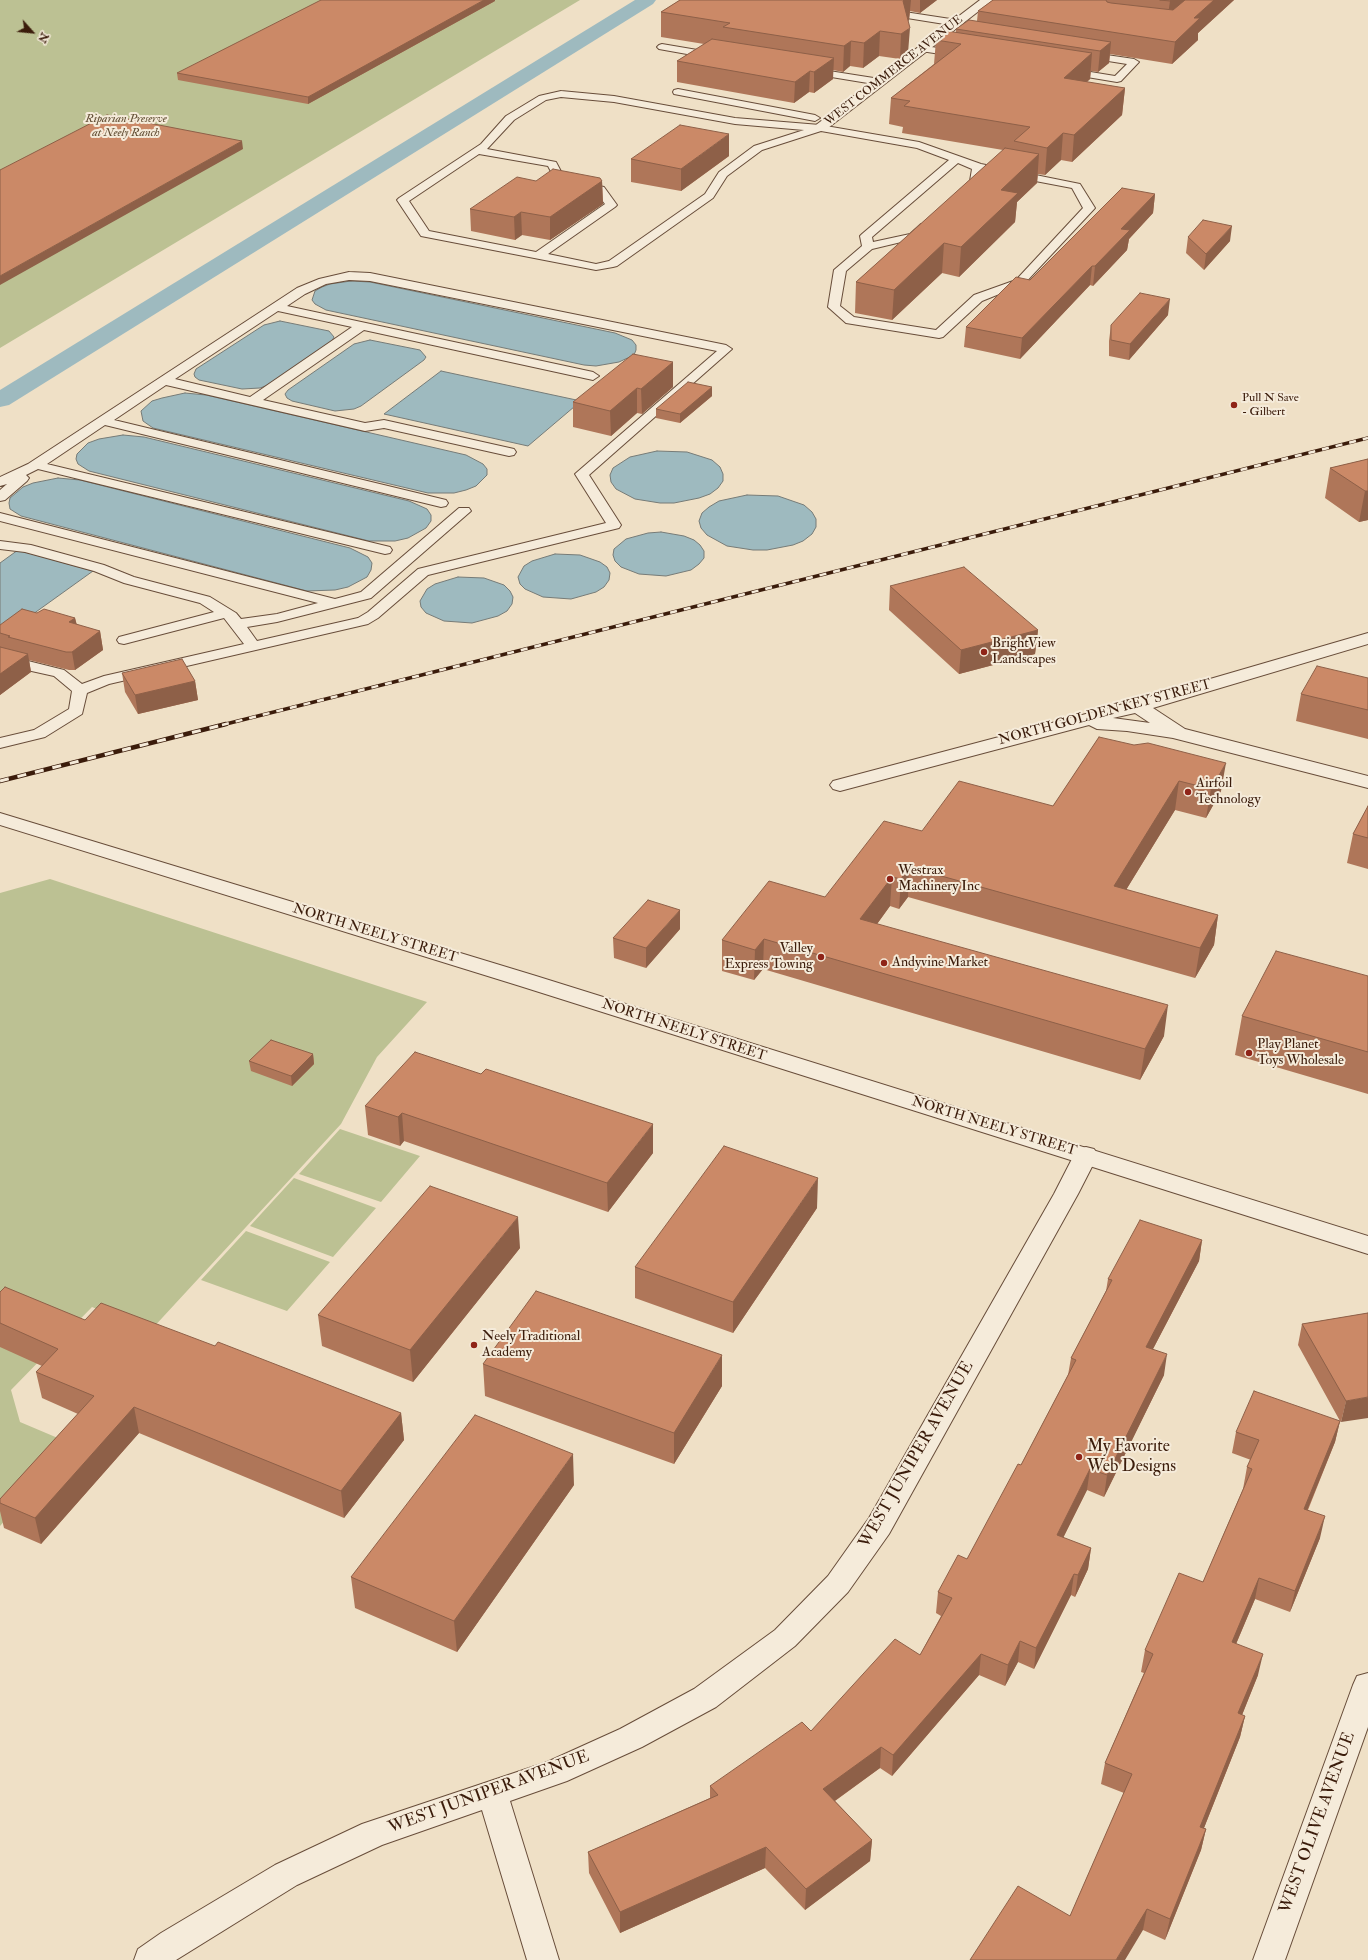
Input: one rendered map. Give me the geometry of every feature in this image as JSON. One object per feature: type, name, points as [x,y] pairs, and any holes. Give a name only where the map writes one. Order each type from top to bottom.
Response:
[{"type":"street","name":"WEST COMMERCE AVENUE","points":[[825,125],[987,0]]},
{"type":"street","name":"NORTH GOLDEN KEY STREET","points":[[840,784],[1138,706],[1368,638]]},
{"type":"street","points":[[1138,706],[1178,733]]},
{"type":"street","points":[[1068,724],[1127,724],[1178,733],[1368,782]]},
{"type":"street","name":"NORTH NEELY STREET","points":[[0,819],[1086,1155],[1368,1245]]},
{"type":"street","name":"WEST JUNIPER AVENUE","points":[[150,1960],[173,1943],[286,1876],[373,1834],[493,1795],[556,1772],[631,1738],[705,1698],[785,1638],[838,1584],[879,1526],[1066,1194],[1086,1155]]},
{"type":"street","name":"WEST OLIVE AVENUE","points":[[1268,1960],[1368,1685]]},
{"type":"street","points":[[493,1795],[543,1960]]},
{"type":"lane","points":[[872,10],[957,23]]},
{"type":"lane","points":[[945,32],[960,35]]},
{"type":"lane","points":[[662,47],[724,57]]},
{"type":"lane","points":[[924,49],[966,55]]},
{"type":"lane","points":[[1056,70],[1117,79],[1134,62],[1074,53]]},
{"type":"lane","points":[[802,70],[880,82]]},
{"type":"lane","points":[[678,92],[770,108],[825,125],[919,145],[978,167],[1076,186],[1089,208],[1020,282],[978,298],[938,334],[850,320],[834,307],[840,270],[868,248],[914,236],[931,221]]},
{"type":"lane","points":[[561,94],[614,99],[735,121],[825,125],[758,148],[723,174],[709,196],[613,264],[596,267],[425,234],[403,200],[485,146],[510,118],[543,98],[561,94]]},
{"type":"lane","points":[[478,151],[552,164],[561,181],[600,189],[611,205],[538,256]]},
{"type":"lane","points":[[868,248],[866,236],[956,159]]},
{"type":"lane","points":[[953,201],[975,182],[978,167]]},
{"type":"lane","points":[[0,497],[35,466],[276,307],[301,291],[323,281],[349,276],[370,277],[726,349],[582,474],[614,525],[423,572],[373,615],[363,621],[104,680],[80,690]]},
{"type":"lane","points":[[276,307],[593,376]]},
{"type":"lane","points":[[252,401],[362,326]]},
{"type":"lane","points":[[165,381],[365,426],[384,424],[509,452]]},
{"type":"lane","points":[[104,421],[441,503]]},
{"type":"lane","points":[[0,482],[35,466],[385,550]]},
{"type":"lane","points":[[237,624],[277,618],[366,595],[464,511]]},
{"type":"lane","points":[[0,517],[335,603]]},
{"type":"lane","points":[[0,545],[26,548],[99,568],[129,580],[205,600],[231,616],[253,646]]},
{"type":"lane","points":[[124,640],[226,613]]},
{"type":"lane","points":[[0,659],[59,673],[80,690]]},
{"type":"lane","points":[[0,743],[39,734],[76,711],[80,690]]},
{"type":"green space","name":"Riparian Preserve at Neely Ranch","points":[[0,0],[580,0],[0,348]]},
{"type":"green space","points":[[50,879],[427,1002],[377,1057],[341,1124],[151,1330],[92,1307],[11,1390],[20,1422],[72,1444],[0,1526],[0,893]]},
{"type":"green space","points":[[340,1129],[420,1156],[381,1202],[299,1174]]},
{"type":"green space","points":[[294,1178],[376,1208],[333,1257],[250,1226]]},
{"type":"green space","points":[[246,1231],[330,1262],[287,1311],[201,1280]]},
{"type":"water","points":[[351,281],[370,282],[615,333],[632,340],[636,345],[636,350],[634,355],[619,362],[596,366],[584,365],[326,310],[315,304],[312,300],[315,291],[322,287],[330,284]]},
{"type":"water","points":[[280,321],[329,331],[334,337],[332,341],[268,385],[260,388],[242,389],[199,380],[195,377],[194,374],[196,369],[264,325]]},
{"type":"water","points":[[370,340],[420,350],[426,357],[361,406],[354,409],[335,411],[292,401],[287,398],[285,394],[288,390],[354,344]]},
{"type":"water","points":[[441,371],[581,401],[528,446],[384,414]]},
{"type":"water","points":[[185,393],[206,395],[466,455],[483,464],[487,469],[487,475],[476,486],[466,490],[454,493],[428,493],[153,428],[143,421],[141,411],[152,401]]},
{"type":"water","points":[[123,435],[144,437],[409,501],[427,509],[431,515],[431,521],[426,528],[408,538],[395,541],[369,541],[89,471],[78,464],[76,459],[77,454],[88,443],[99,439]]},
{"type":"water","points":[[657,451],[687,452],[712,460],[720,467],[723,474],[723,481],[718,488],[710,494],[699,498],[674,503],[660,503],[635,499],[616,489],[611,482],[610,475],[613,468],[630,457]]},
{"type":"water","points":[[58,478],[80,480],[350,548],[368,557],[372,563],[371,570],[367,577],[348,587],[335,590],[307,591],[21,516],[10,509],[10,498],[23,487],[33,483]]},
{"type":"water","points":[[747,495],[778,496],[804,505],[812,512],[816,519],[816,527],[812,534],[803,541],[793,545],[767,550],[753,550],[727,546],[707,535],[701,528],[699,521],[702,513],[709,507],[719,501]]},
{"type":"water","points":[[661,532],[684,536],[694,540],[704,551],[704,558],[691,570],[666,576],[639,574],[621,567],[615,561],[613,555],[614,549],[626,539],[648,533]]},
{"type":"water","points":[[18,550],[93,571],[8,632],[0,629],[0,563]]},
{"type":"water","points":[[555,554],[580,555],[600,562],[607,567],[610,573],[609,580],[604,587],[596,592],[571,599],[543,597],[525,589],[520,584],[518,577],[524,566],[532,561]]},
{"type":"water","points":[[458,577],[484,578],[504,585],[513,597],[512,604],[507,611],[498,616],[472,623],[444,621],[426,613],[421,607],[420,601],[427,589],[435,584]]},
{"type":"building","points":[[321,0],[484,0],[308,97],[177,73]]},
{"type":"building","points":[[680,0],[904,0],[910,28],[901,34],[880,31],[864,43],[851,41],[844,46],[723,27],[730,23],[661,12]]},
{"type":"building","points":[[993,0],[1106,0],[1107,2],[1111,3],[1173,10],[1185,0],[1214,0],[1194,18],[1200,18],[1175,42],[978,11]]},
{"type":"building","points":[[969,20],[1111,42],[1100,51],[956,29]]},
{"type":"building","points":[[947,31],[1092,53],[1064,78],[1125,88],[1074,135],[1063,133],[1047,148],[1014,141],[1030,127],[904,106],[910,101],[891,98],[961,44],[936,40]]},
{"type":"building","points":[[712,39],[834,58],[814,72],[810,71],[795,82],[677,61]]},
{"type":"building","points":[[107,115],[242,141],[0,276],[0,170]]},
{"type":"building","points":[[680,125],[729,134],[681,169],[631,159]]},
{"type":"building","points":[[1005,148],[1039,154],[1001,190],[1018,193],[961,247],[944,243],[894,290],[856,282]]},
{"type":"building","points":[[553,169],[600,178],[602,181],[550,217],[521,212],[514,217],[470,209],[517,177],[536,181]]},
{"type":"building","points":[[1122,188],[1155,194],[1121,229],[1130,230],[1095,266],[1092,266],[1022,338],[966,327],[1016,277],[1030,280]]},
{"type":"building","points":[[1203,220],[1232,226],[1206,254],[1188,237]]},
{"type":"building","points":[[1140,293],[1170,299],[1130,344],[1111,340],[1111,325]]},
{"type":"building","points":[[633,354],[673,362],[641,389],[637,388],[610,411],[573,402]]},
{"type":"building","points":[[688,382],[712,387],[680,414],[656,409]]},
{"type":"building","points":[[1368,459],[1368,491],[1365,491],[1330,468]]},
{"type":"building","points":[[964,567],[1038,630],[961,650],[890,586]]},
{"type":"building","points":[[22,609],[37,613],[44,609],[75,618],[69,622],[100,631],[72,652],[66,652],[8,637],[10,636],[0,633],[0,625]]},
{"type":"building","points":[[0,647],[28,654],[0,674]]},
{"type":"building","points":[[182,659],[195,681],[135,695],[122,673]]},
{"type":"building","points":[[1317,666],[1368,678],[1368,710],[1301,694]]},
{"type":"building","points":[[1099,737],[1134,745],[1148,743],[1226,763],[1211,789],[1179,781],[1114,886],[1218,915],[1200,948],[909,867],[901,879],[892,877],[860,919],[1168,1005],[1145,1049],[764,939],[755,950],[722,940],[769,881],[825,897],[884,821],[922,831],[959,781],[1053,806]]},
{"type":"building","points":[[1368,806],[1368,838],[1353,834]]},
{"type":"building","points":[[648,900],[680,910],[646,948],[613,938]]},
{"type":"building","points":[[1276,951],[1368,976],[1368,1052],[1242,1016]]},
{"type":"building","points":[[271,1040],[313,1054],[291,1076],[249,1061]]},
{"type":"building","points":[[415,1052],[481,1074],[486,1069],[653,1124],[607,1183],[402,1113],[398,1117],[365,1106]]},
{"type":"building","points":[[724,1146],[818,1178],[733,1302],[635,1267]]},
{"type":"building","points":[[430,1186],[518,1217],[410,1350],[318,1315]]},
{"type":"building","points":[[1140,1220],[1202,1240],[1146,1347],[1167,1354],[1107,1475],[1090,1469],[1057,1535],[1091,1548],[1078,1575],[1074,1574],[1036,1648],[1020,1641],[1008,1665],[981,1654],[893,1755],[881,1747],[823,1789],[872,1840],[806,1889],[766,1847],[620,1912],[588,1852],[718,1795],[710,1786],[802,1722],[811,1731],[895,1639],[920,1655],[952,1598],[938,1592],[958,1555],[967,1559],[1018,1464],[1021,1465],[1076,1360],[1071,1358],[1112,1280],[1108,1279]]},
{"type":"building","points":[[5,1287],[85,1320],[101,1303],[215,1346],[218,1342],[401,1413],[341,1491],[134,1407],[35,1518],[0,1503],[0,1499],[94,1396],[36,1372],[58,1349],[0,1323],[0,1292]]},
{"type":"building","points":[[536,1291],[722,1355],[674,1433],[483,1364]]},
{"type":"building","points":[[1368,1313],[1368,1397],[1346,1401],[1302,1324]]},
{"type":"building","points":[[1254,1391],[1340,1421],[1304,1509],[1325,1516],[1295,1591],[1259,1578],[1232,1642],[1263,1654],[1238,1713],[1245,1716],[1200,1827],[1206,1829],[1170,1919],[1147,1909],[1116,1960],[970,1960],[1018,1886],[1070,1916],[1132,1774],[1105,1763],[1153,1654],[1145,1650],[1179,1573],[1203,1582],[1252,1469],[1247,1467],[1259,1440],[1236,1432]]},
{"type":"building","points":[[475,1415],[573,1454],[454,1621],[351,1577]]},
{"type":"waterway","points":[[0,400],[647,0]]},
{"type":"railway","points":[[222,725],[1368,438]]},
{"type":"railway","points":[[0,781],[226,724]]},
{"type":"place","name":"Pull N Save - Gilbert","points":[[1234,405]]},
{"type":"place","name":"BrightView Landscapes","points":[[984,652]]},
{"type":"place","name":"Airfoil Technology","points":[[1188,792]]},
{"type":"place","name":"Westrax Machinery Inc","points":[[890,879]]},
{"type":"place","name":"Valley Express Towing","points":[[821,957]]},
{"type":"place","name":"Andyvine Market","points":[[884,963]]},
{"type":"place","name":"Play Planet Toys Wholesale","points":[[1249,1053]]},
{"type":"place","name":"Neely Traditional Academy","points":[[474,1345]]},
{"type":"place","name":"My Favorite Web Designs","points":[[1079,1457]]}]
